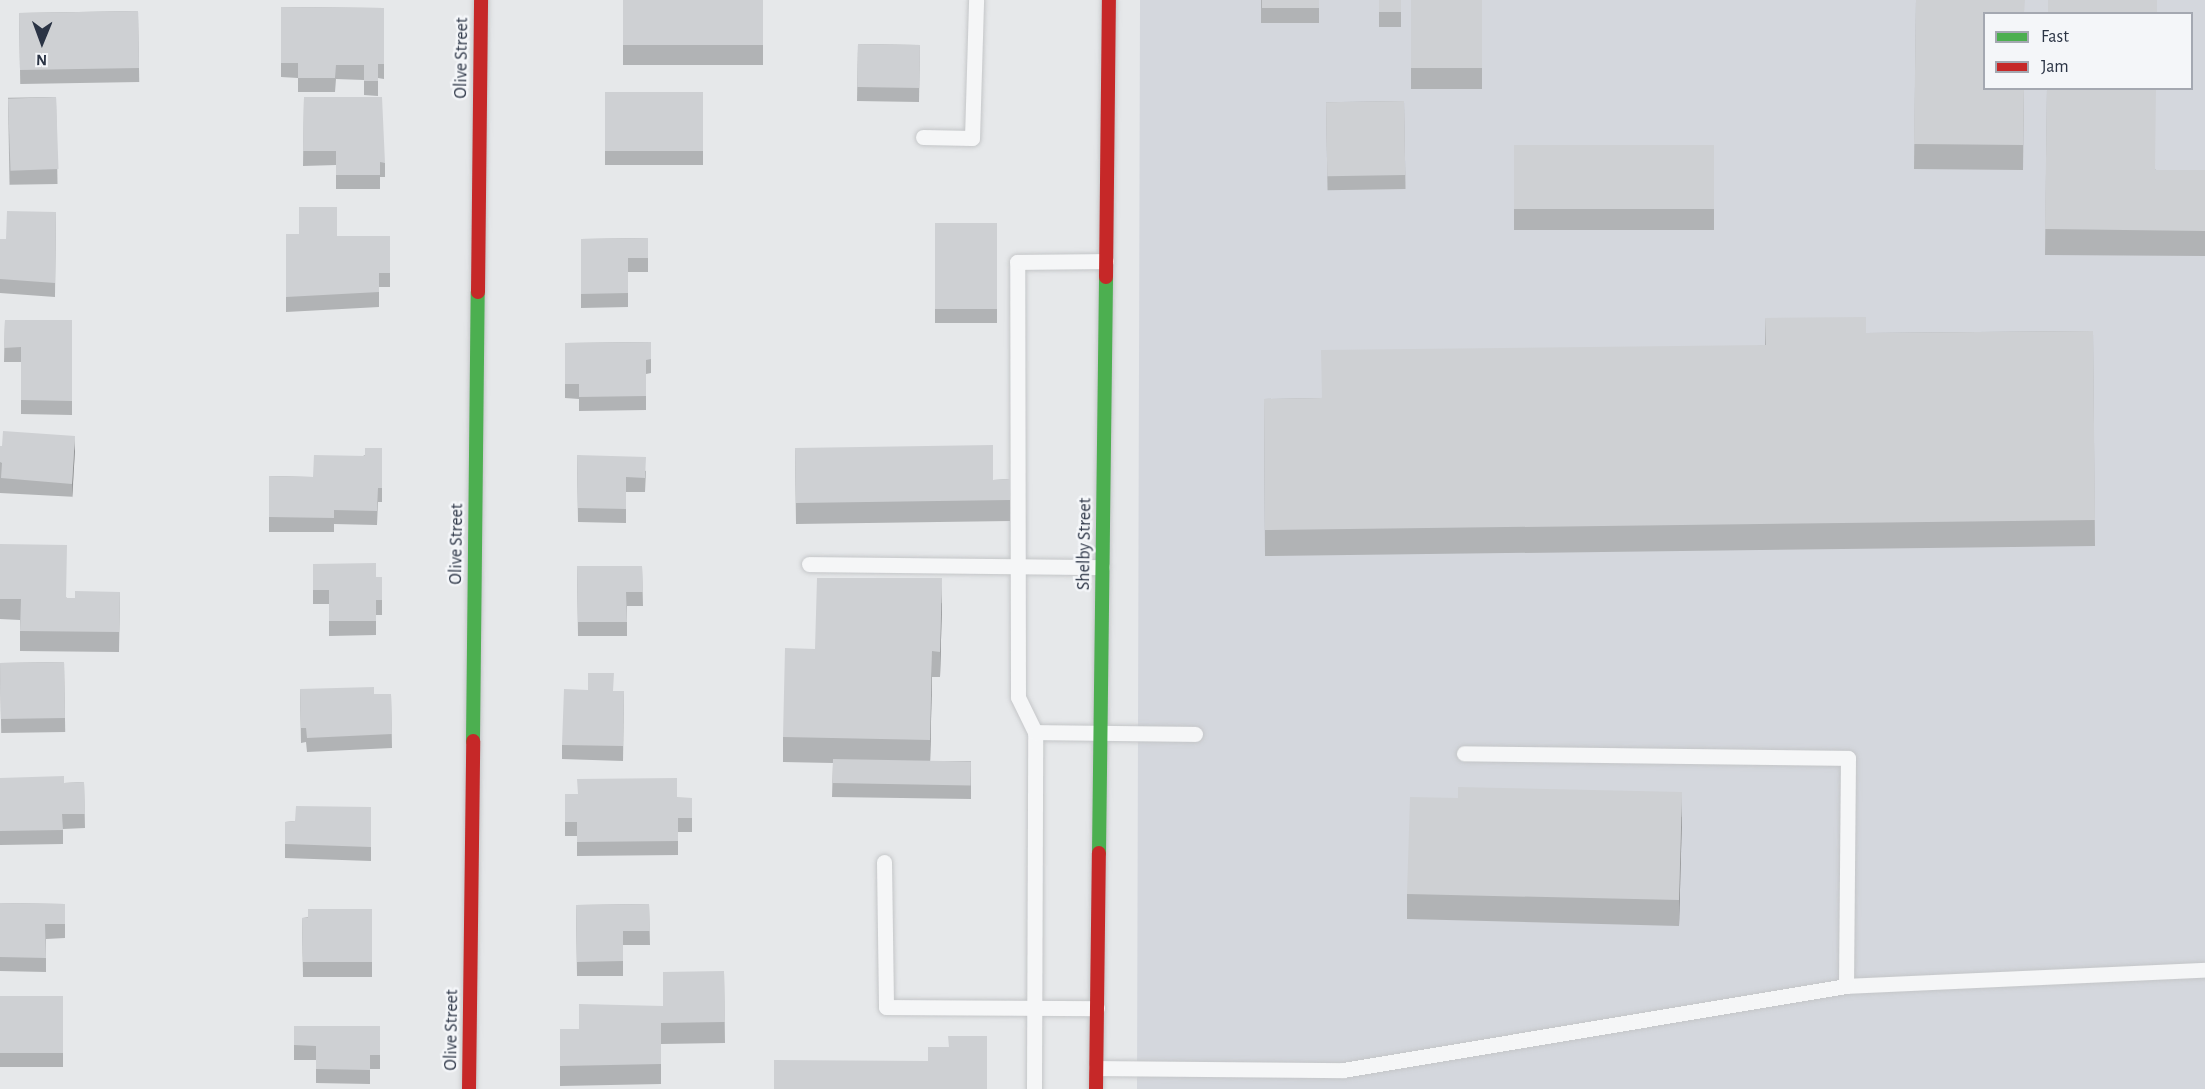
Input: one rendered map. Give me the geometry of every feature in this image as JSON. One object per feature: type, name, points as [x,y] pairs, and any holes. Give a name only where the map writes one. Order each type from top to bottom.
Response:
[{"type":"main road","name":"Olive Street","points":[[469,1089],[481,0]]},
{"type":"main road","name":"Shelby Street","points":[[1096,1089],[1110,0]]},
{"type":"lane","points":[[923,137],[972,138],[976,0]]},
{"type":"lane","points":[[1034,1089],[1035,732],[1018,697],[1017,262],[1106,261]]},
{"type":"lane","points":[[810,564],[1102,567]]},
{"type":"lane","points":[[1035,732],[1195,734]]},
{"type":"lane","points":[[1464,753],[1848,758],[1846,986]]},
{"type":"lane","points":[[884,862],[886,1007],[1097,1008]]},
{"type":"lane","points":[[1096,1068],[1342,1070],[1846,986],[2205,970]]},
{"type":"shaded area","points":[[1140,0],[2205,0],[2205,1089],[1137,1089]]},
{"type":"building","points":[[623,0],[763,0],[763,45],[623,45]]},
{"type":"building","points":[[1262,0],[1319,0],[1319,8],[1262,8]]},
{"type":"building","points":[[1379,0],[1401,0],[1401,12],[1379,12]]},
{"type":"building","points":[[1411,0],[1482,0],[1482,68],[1411,68]]},
{"type":"building","points":[[1916,0],[2025,0],[2024,12],[1983,12],[1983,90],[2024,90],[2023,145],[1914,144]]},
{"type":"building","points":[[2048,0],[2157,0],[2157,12],[2048,12]]},
{"type":"building","points":[[281,7],[384,8],[384,64],[378,64],[378,81],[364,81],[364,65],[336,65],[335,78],[298,78],[298,63],[281,63]]},
{"type":"building","points":[[138,11],[139,68],[20,70],[19,13]]},
{"type":"building","points":[[858,44],[920,45],[919,88],[857,87]]},
{"type":"building","points":[[2047,90],[2156,90],[2155,170],[2205,170],[2205,231],[2045,229]]},
{"type":"building","points":[[605,92],[703,92],[703,151],[605,151]]},
{"type":"building","points":[[56,97],[59,169],[11,171],[8,99]]},
{"type":"building","points":[[304,97],[382,97],[385,163],[380,162],[380,175],[336,175],[336,151],[303,151]]},
{"type":"building","points":[[1404,101],[1405,175],[1327,176],[1326,102]]},
{"type":"building","points":[[1514,145],[1714,145],[1714,209],[1514,209]]},
{"type":"building","points":[[299,207],[337,207],[337,236],[390,236],[390,273],[379,273],[379,292],[286,297],[286,234],[299,234]]},
{"type":"building","points":[[7,211],[56,212],[55,283],[0,279],[0,239],[6,239]]},
{"type":"building","points":[[935,223],[997,223],[997,309],[935,309]]},
{"type":"building","points":[[648,238],[648,258],[628,258],[628,293],[581,294],[581,239]]},
{"type":"building","points":[[1866,317],[1866,333],[2093,331],[2095,520],[1265,530],[1264,399],[1322,398],[1321,350],[1766,345],[1765,318]]},
{"type":"building","points":[[5,320],[72,320],[72,401],[21,400],[21,347],[4,348]]},
{"type":"building","points":[[651,342],[651,359],[646,360],[646,396],[579,397],[579,384],[565,384],[565,343]]},
{"type":"building","points":[[3,431],[75,436],[72,484],[1,478],[0,446],[2,446]]},
{"type":"building","points":[[993,445],[993,480],[1010,479],[1010,500],[796,503],[795,448]]},
{"type":"building","points":[[365,448],[382,448],[382,488],[378,488],[377,511],[334,510],[334,518],[269,517],[269,476],[313,477],[314,455],[365,456]]},
{"type":"building","points":[[577,455],[646,457],[645,478],[626,477],[626,509],[578,508]]},
{"type":"building","points":[[0,544],[67,545],[66,598],[75,598],[75,591],[120,592],[119,632],[20,631],[21,599],[0,599]]},
{"type":"building","points":[[376,563],[376,577],[382,577],[382,600],[376,600],[376,621],[329,621],[329,590],[313,590],[313,564]]},
{"type":"building","points":[[577,566],[642,566],[643,592],[626,592],[627,622],[578,622]]},
{"type":"building","points":[[817,578],[942,578],[940,652],[932,651],[930,740],[783,737],[785,648],[815,649]]},
{"type":"building","points":[[64,662],[65,718],[1,719],[0,663]]},
{"type":"building","points":[[588,673],[614,673],[613,691],[624,691],[623,746],[562,745],[564,689],[588,690]]},
{"type":"building","points":[[374,687],[374,694],[391,694],[392,734],[307,738],[306,728],[301,728],[300,689]]},
{"type":"building","points":[[833,759],[971,761],[971,785],[833,783]]},
{"type":"building","points":[[64,776],[64,783],[84,782],[85,814],[62,814],[63,830],[0,831],[0,778]]},
{"type":"building","points":[[677,778],[677,798],[692,798],[692,818],[678,818],[678,841],[577,842],[577,822],[565,822],[565,794],[578,794],[577,779]]},
{"type":"building","points":[[1458,787],[1682,792],[1679,900],[1407,894],[1410,797],[1458,798]]},
{"type":"building","points":[[296,806],[371,807],[371,847],[285,844],[285,822],[295,821]]},
{"type":"building","points":[[0,903],[65,904],[65,924],[45,924],[46,958],[0,957]]},
{"type":"building","points":[[649,904],[650,931],[623,931],[623,961],[577,962],[576,905]]},
{"type":"building","points":[[308,909],[372,909],[372,962],[303,962],[302,918],[308,918]]},
{"type":"building","points":[[724,971],[725,1022],[661,1023],[661,1064],[560,1066],[560,1029],[579,1029],[579,1004],[663,1006],[663,972]]},
{"type":"building","points":[[0,996],[63,996],[63,1053],[0,1053]]},
{"type":"building","points":[[294,1026],[380,1026],[380,1055],[370,1055],[370,1070],[316,1069],[316,1046],[294,1045]]},
{"type":"building","points":[[948,1036],[987,1036],[987,1089],[774,1089],[774,1060],[928,1061],[928,1047],[949,1047]]},
{"type":"traffic: fast","points":[[1099,853],[1106,277]]},
{"type":"traffic: fast","points":[[473,741],[478,292]]},
{"type":"traffic: jam","points":[[478,292],[481,0]]},
{"type":"traffic: jam","points":[[1106,277],[1109,0]]},
{"type":"traffic: jam","points":[[469,1089],[473,741]]},
{"type":"traffic: jam","points":[[1096,1089],[1099,853]]}]
